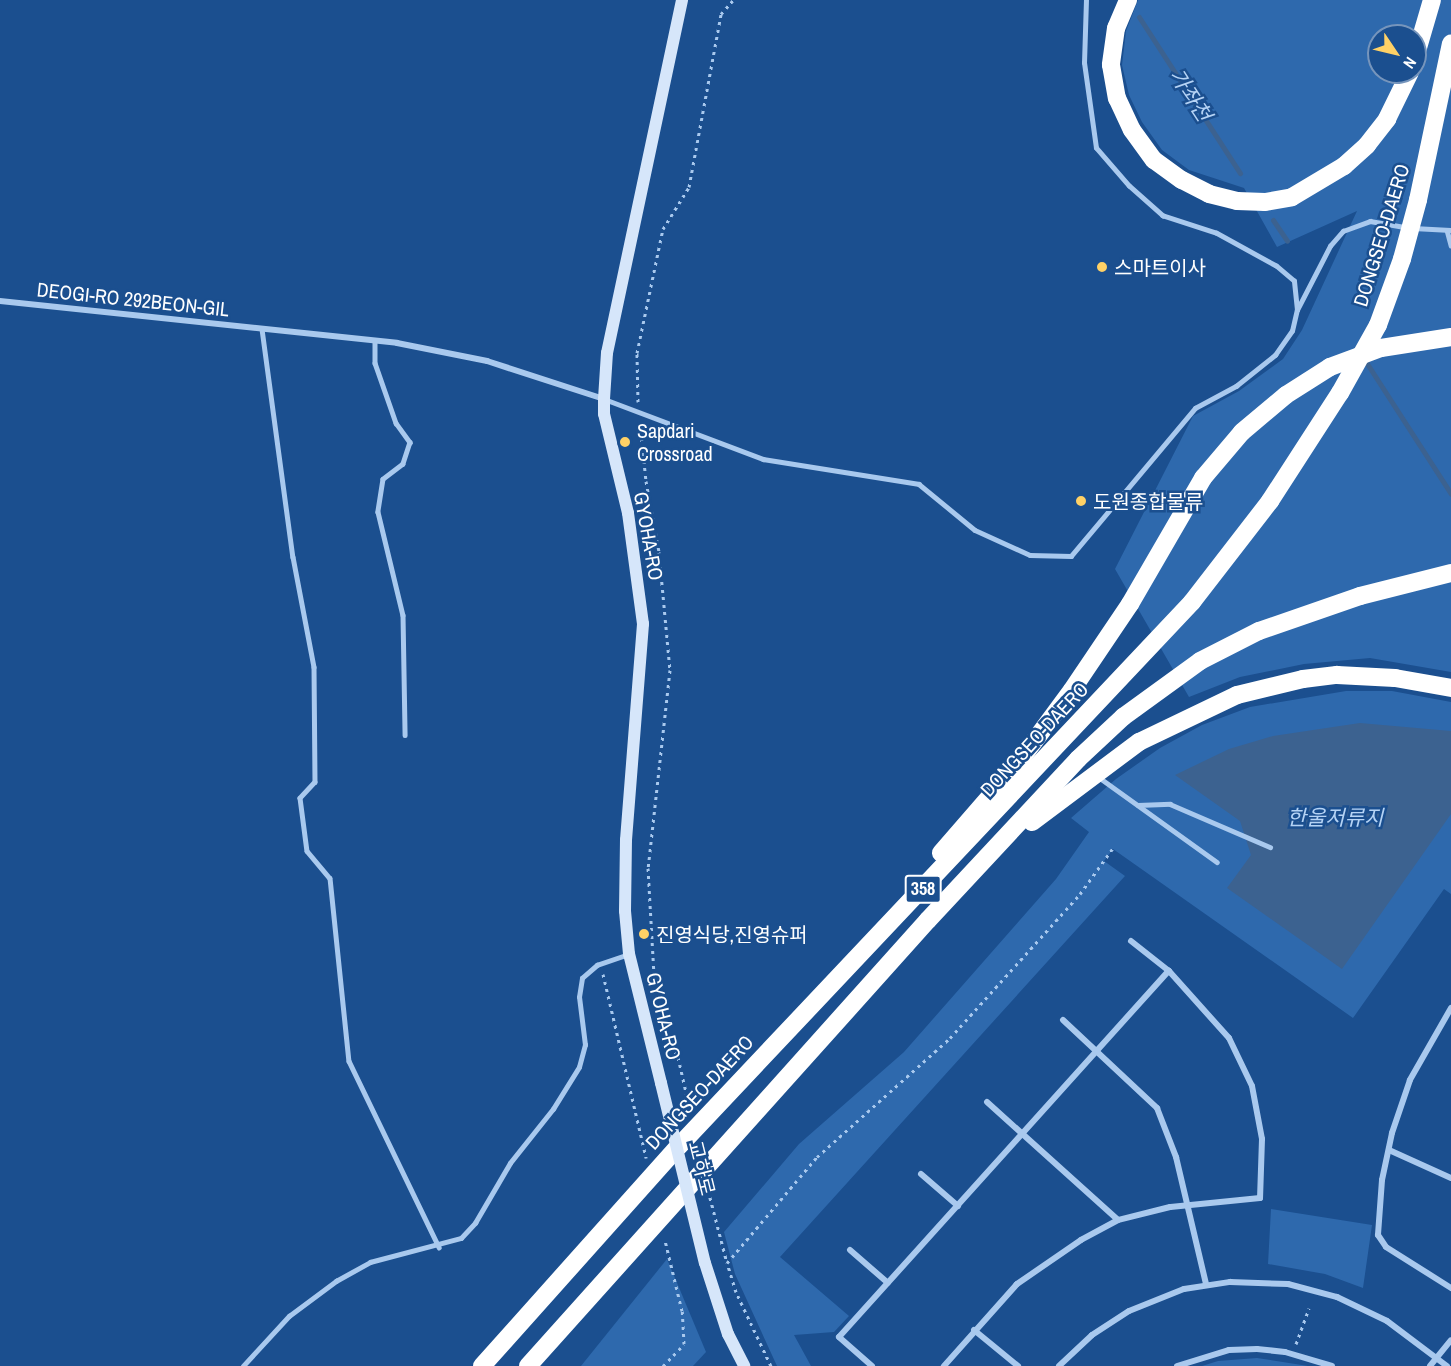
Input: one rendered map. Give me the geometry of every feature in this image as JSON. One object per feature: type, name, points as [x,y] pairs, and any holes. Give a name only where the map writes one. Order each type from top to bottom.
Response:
[{"type":"highway","points":[[1128,0],[1116,28],[1111,65],[1117,98],[1132,130],[1154,160],[1182,180],[1209,194],[1237,201],[1292,197],[1344,166],[1367,145],[1387,118],[1404,84]]},
{"type":"highway","points":[[1425,24],[1432,0]]},
{"type":"highway","name":"DONGSEO-DAERO","points":[[482,1366],[694,1129],[1192,602],[1270,501],[1340,393],[1378,325],[1402,259],[1418,200],[1451,43]]},
{"type":"highway","points":[[781,1037],[1013,770],[1130,604],[1203,478],[1242,432],[1286,395],[1330,367],[1382,348],[1451,337]]},
{"type":"highway","name":"358","points":[[528,1366],[928,920],[1077,759],[1123,717],[1177,676],[1225,647],[1286,620],[1360,596],[1451,573]]},
{"type":"highway","points":[[928,920],[1042,813],[1093,773],[1176,722],[1271,685],[1303,679],[1367,675],[1451,688]]},
{"type":"street","name":"GYOHA-RO","points":[[661,1083],[629,954],[626,840],[644,624],[628,513],[604,414],[604,399],[607,353],[682,0]]},
{"type":"street","name":"DEOGI-RO 292BEON-GIL","points":[[0,302],[375,341],[487,361],[604,399]]},
{"type":"street","points":[[944,1366],[1017,1284],[1049,1259],[1118,1220],[1187,1204],[1260,1198],[1262,1139],[1252,1086],[1243,1062],[1213,1018],[1168,971],[1131,941]]},
{"type":"street","points":[[872,1366],[839,1337],[1168,971]]},
{"type":"street","points":[[1451,1008],[1410,1080],[1389,1150],[1378,1235],[1386,1247],[1451,1288]]},
{"type":"street","points":[[1063,1020],[1098,1050],[1157,1108],[1167,1130],[1206,1284]]},
{"type":"street","name":"교하로","points":[[661,1083],[705,1263],[724,1325],[744,1366]]},
{"type":"street","points":[[987,1102],[1118,1220]]},
{"type":"street","points":[[1389,1150],[1451,1178]]},
{"type":"street","points":[[921,1174],[958,1206]]},
{"type":"street","points":[[850,1250],[888,1283]]},
{"type":"street","points":[[1059,1366],[1111,1321],[1165,1295],[1206,1284],[1263,1282],[1329,1295],[1387,1321],[1447,1366]]},
{"type":"street","points":[[974,1330],[1018,1366]]},
{"type":"street","points":[[1430,1366],[1451,1340]]},
{"type":"street","points":[[1177,1366],[1229,1350],[1293,1354],[1332,1366]]},
{"type":"lane","points":[[1086,0],[1084,63],[1096,147],[1129,186],[1163,216],[1216,233],[1276,266],[1294,281],[1297,310]]},
{"type":"lane","points":[[604,399],[638,414],[763,459],[918,484],[975,530],[1030,555],[1071,556],[1093,534],[1153,453],[1195,408],[1236,386],[1275,355],[1292,331],[1297,310],[1330,246],[1356,224],[1370,221],[1449,230],[1451,245]]},
{"type":"lane","points":[[262,329],[292,557],[314,667],[315,782],[300,798],[307,851],[330,878],[349,1061],[439,1247]]},
{"type":"lane","points":[[375,341],[375,363],[396,423],[410,442],[403,464],[382,479],[378,512],[403,615],[405,735]]},
{"type":"lane","points":[[1093,773],[1217,862]]},
{"type":"lane","points":[[1137,805],[1170,804],[1270,847]]},
{"type":"lane","points":[[243,1366],[289,1316],[336,1281],[379,1259],[408,1249],[439,1247],[461,1238],[476,1222],[510,1163],[553,1109],[579,1067],[585,1045],[579,997],[582,978],[597,965],[629,954]]},
{"type":"path","points":[[655,993],[648,868],[670,670],[659,552],[638,414],[637,353],[663,229],[689,187],[721,14],[733,0]]},
{"type":"path","points":[[727,1263],[816,1157],[950,1038],[1080,894],[1113,848]]},
{"type":"path","points":[[665,1038],[678,1057],[694,1129]]},
{"type":"path","points":[[703,1171],[736,1292],[771,1366]]},
{"type":"path","points":[[1293,1354],[1309,1308]]},
{"type":"shaded area","points":[[1138,0],[1451,0],[1451,672],[1370,658],[1304,664],[1240,677],[1189,697],[1115,569],[1193,416],[1239,391],[1283,359],[1302,330],[1357,211],[1277,247],[1244,188],[1189,170],[1162,150],[1142,122],[1129,95],[1122,65],[1126,31]]},
{"type":"shaded area","points":[[1346,691],[1392,691],[1451,702],[1451,894],[1444,889],[1353,1018],[1113,849],[1104,861],[1125,876],[780,1257],[849,1316],[834,1332],[794,1335],[811,1366],[777,1366],[735,1274],[724,1232],[799,1144],[904,1052],[1056,879],[1089,832],[1071,818],[1116,779],[1160,748],[1202,725],[1250,707]]},
{"type":"shaded area","points":[[1271,1209],[1372,1225],[1363,1288],[1325,1274],[1268,1264]]},
{"type":"shaded area","points":[[667,1259],[706,1352],[693,1366],[581,1366]]},
{"type":"shaded area","points":[[1257,1358],[1308,1366],[1202,1366],[1218,1361]]},
{"type":"water","name":"한울저류지","points":[[1360,723],[1451,731],[1451,814],[1342,969],[1227,888],[1251,855],[1240,821],[1175,775],[1229,749],[1273,736]]},
{"type":"waterway","name":"가좌천","points":[[1139,17],[1240,173]]},
{"type":"waterway","name":"가좌천","points":[[1273,220],[1287,241]]},
{"type":"waterway","name":"가좌천","points":[[1366,362],[1451,494]]},
{"type":"place","name":"스마트이사","points":[[1102,267]]},
{"type":"place","name":"Sapdari Crossroad","points":[[625,442]]},
{"type":"place","name":"도원종합물류","points":[[1081,501]]},
{"type":"place","name":"진영식당,진영슈퍼","points":[[644,934]]}]
